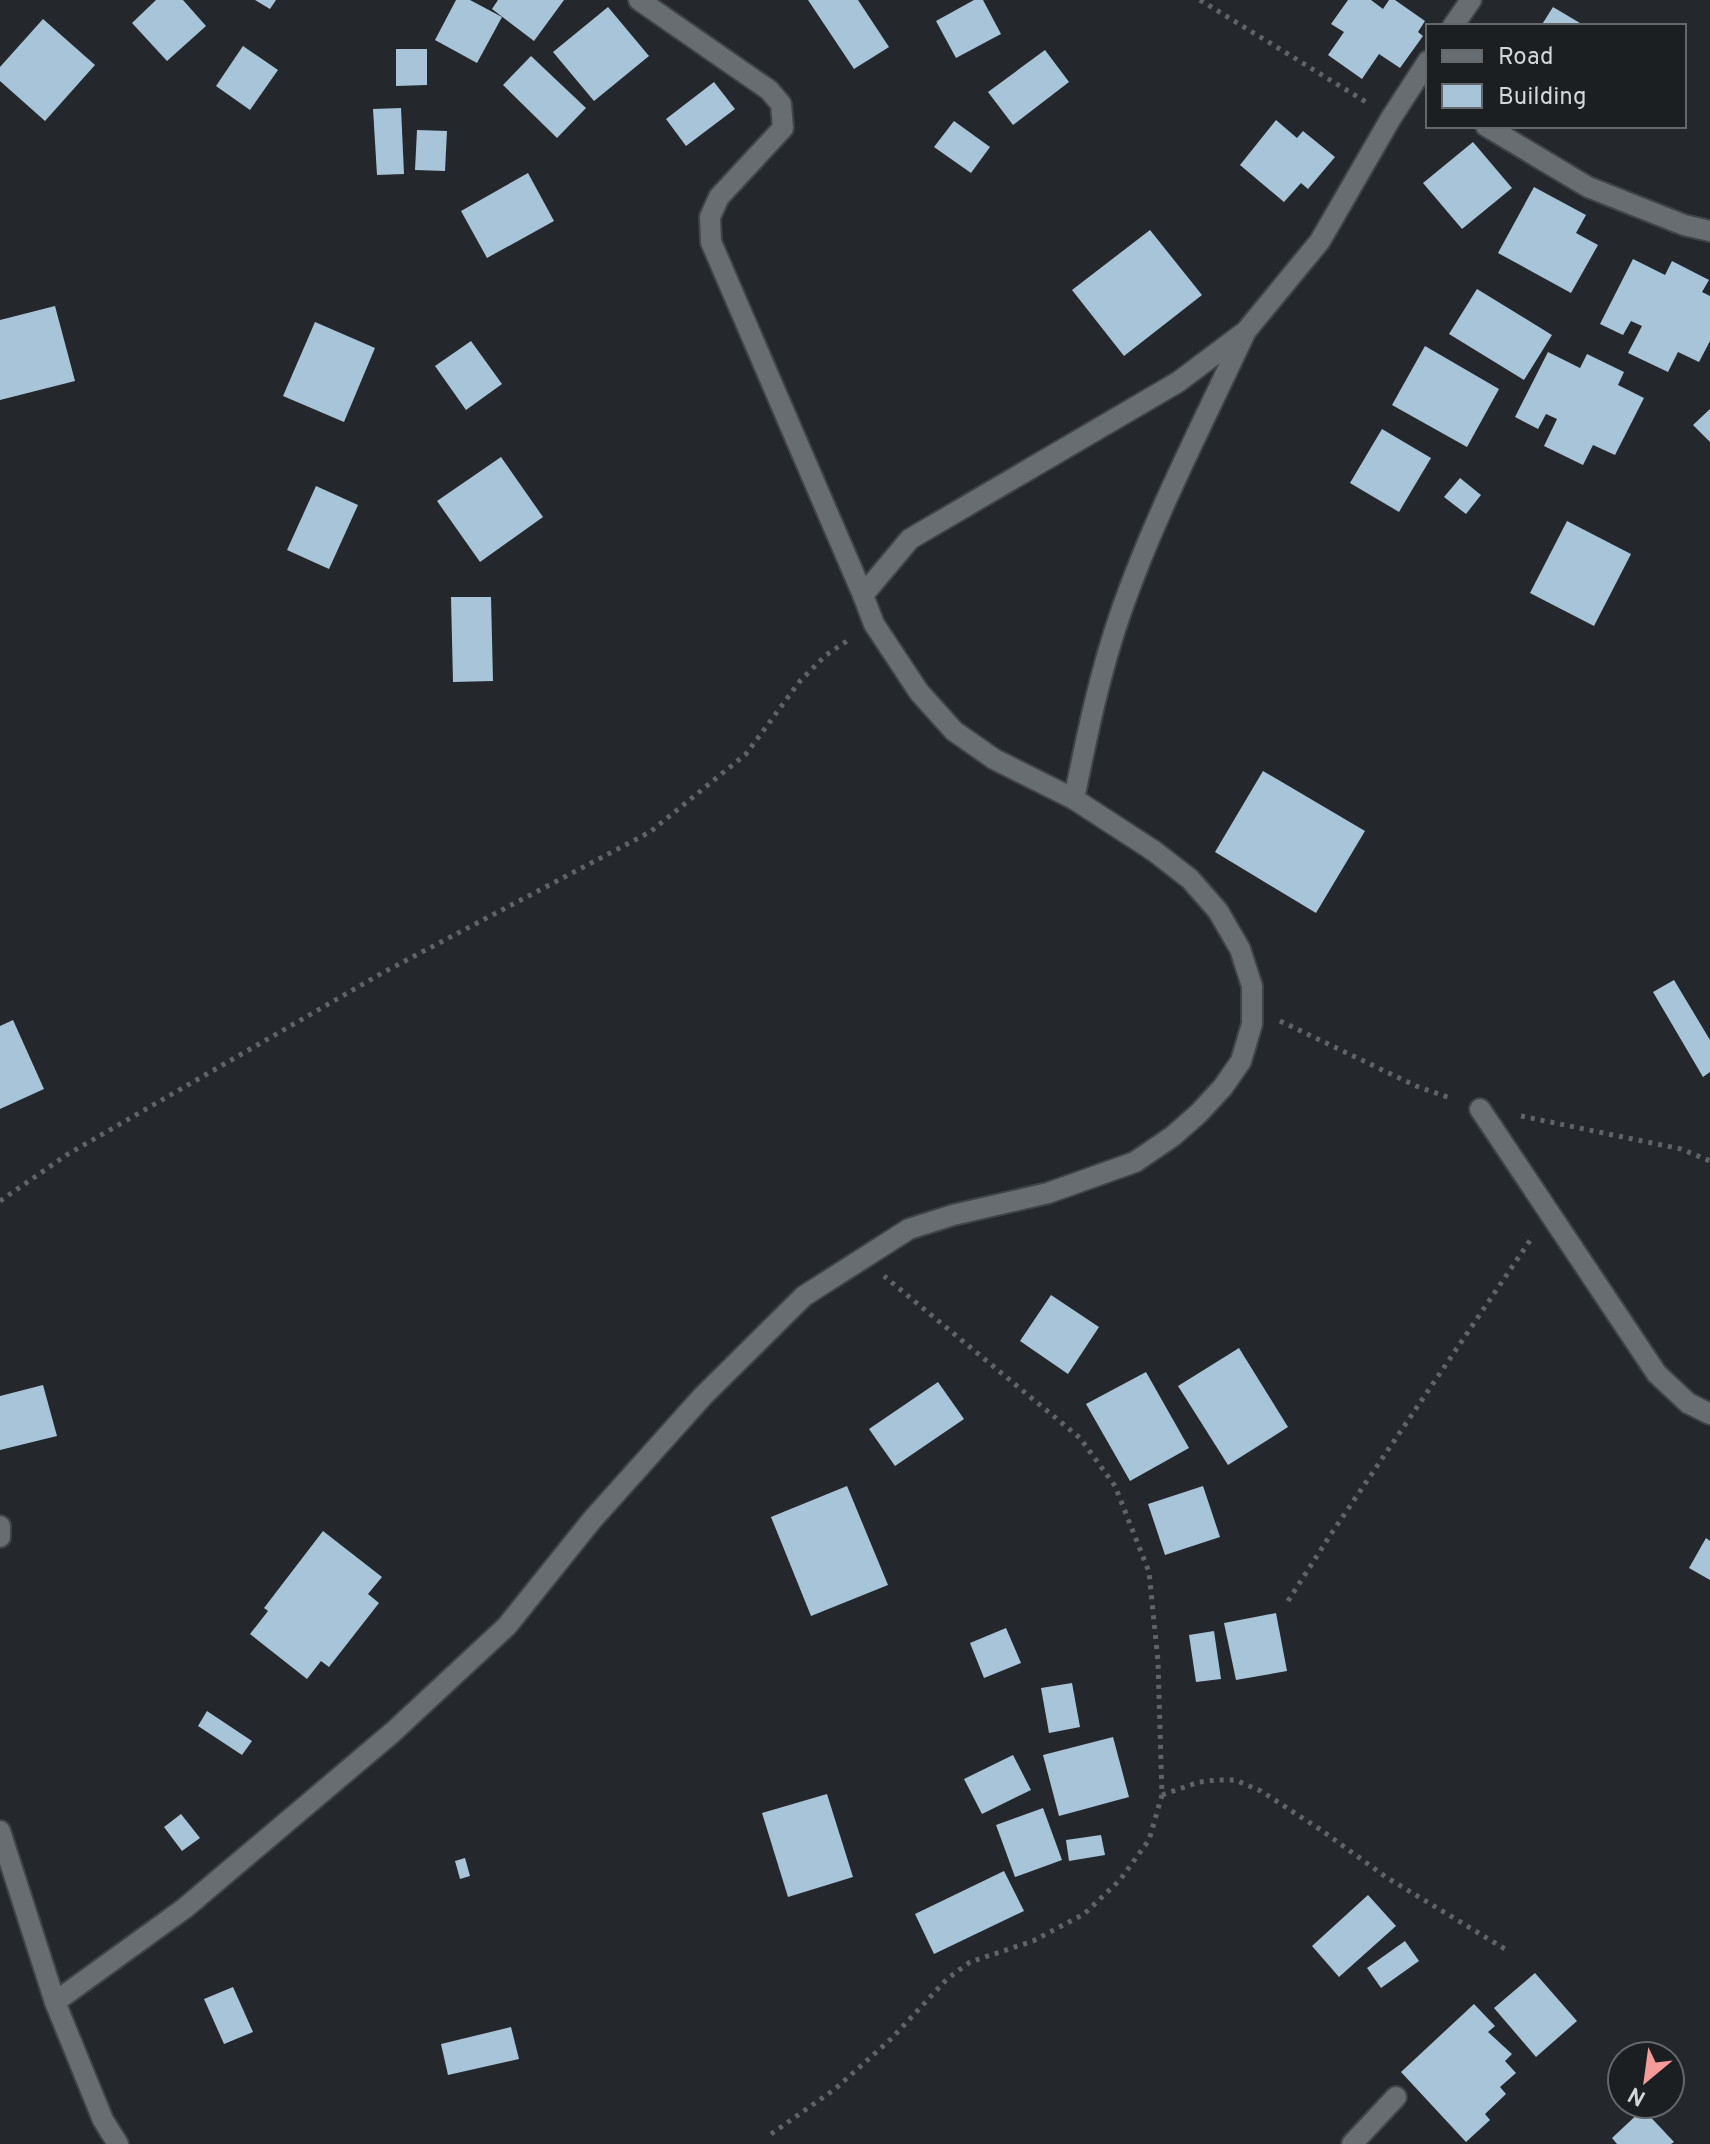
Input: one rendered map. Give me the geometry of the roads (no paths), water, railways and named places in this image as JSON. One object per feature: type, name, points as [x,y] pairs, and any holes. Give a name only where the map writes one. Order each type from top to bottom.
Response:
[{"type":"street","points":[[55,2002],[185,1908],[393,1732],[485,1647],[507,1626],[592,1520],[703,1396],[804,1296],[909,1229],[953,1215],[1048,1193],[1135,1162],[1173,1136],[1223,1087],[1241,1061],[1252,1024],[1252,986],[1240,949],[1218,911],[1190,879],[1154,851],[1074,799],[994,759],[954,731],[919,692],[874,624],[711,242],[710,217],[719,197],[783,128],[781,104],[769,90],[639,0]]},
{"type":"street","points":[[1454,24],[1471,0]]},
{"type":"street","points":[[863,595],[910,539],[1178,382],[1246,331],[1320,241],[1391,118],[1420,88],[1426,68]]},
{"type":"street","points":[[1489,128],[1588,187],[1684,225],[1710,231]]},
{"type":"street","points":[[1074,799],[1097,689],[1122,610],[1152,532],[1246,331]]},
{"type":"street","points":[[1480,1109],[1657,1374],[1688,1403],[1710,1414]]},
{"type":"street","points":[[0,1526],[0,1537]]},
{"type":"street","points":[[0,1831],[55,2002],[103,2120],[118,2144]]},
{"type":"street","points":[[1352,2144],[1396,2097]]}]
